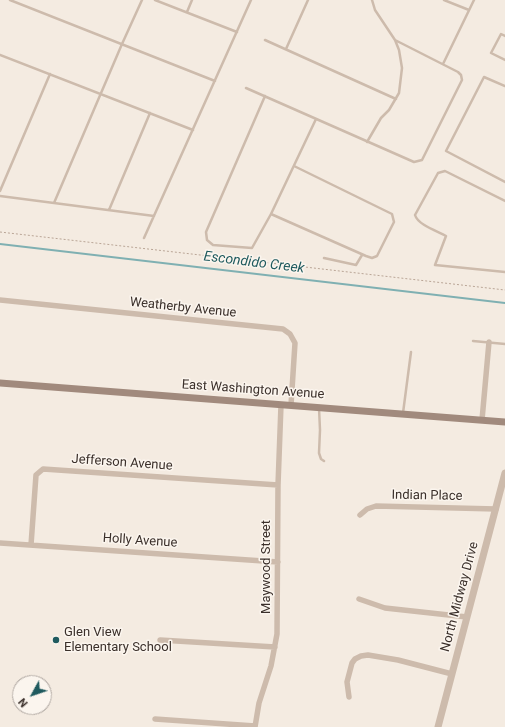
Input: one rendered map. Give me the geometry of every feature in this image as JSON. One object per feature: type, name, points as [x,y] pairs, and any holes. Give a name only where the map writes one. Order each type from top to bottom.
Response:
[{"type":"main road","name":"East Washington Avenue","points":[[0,383],[505,422]]},
{"type":"street","name":"Weatherby Avenue","points":[[0,300],[283,329],[290,334],[295,343],[291,405]]},
{"type":"street","points":[[482,420],[489,342]]},
{"type":"street","name":"Maywood Street","points":[[255,726],[259,702],[271,666],[277,634],[278,484],[281,405]]},
{"type":"street","name":"Jefferson Avenue","points":[[31,545],[36,475],[43,469],[278,484]]},
{"type":"street","name":"North Midway Drive","points":[[438,727],[505,473]]},
{"type":"street","name":"Indian Place","points":[[360,515],[367,509],[376,506],[496,509]]},
{"type":"street","name":"Holly Avenue","points":[[0,543],[278,562]]},
{"type":"street","points":[[359,599],[385,608],[467,617]]},
{"type":"street","points":[[160,640],[275,647]]},
{"type":"street","points":[[349,697],[348,682],[352,663],[355,659],[361,656],[368,655],[398,660],[452,674]]},
{"type":"street","points":[[155,719],[255,726]]},
{"type":"lane","points":[[10,0],[215,81]]},
{"type":"lane","points":[[54,203],[142,0]]},
{"type":"lane","points":[[155,0],[237,32]]},
{"type":"lane","points":[[186,13],[192,0]]},
{"type":"lane","points":[[144,238],[251,0]]},
{"type":"lane","points":[[286,49],[308,0]]},
{"type":"lane","points":[[367,142],[381,118],[389,110],[396,99],[399,92],[402,68],[399,50],[395,40],[375,10],[372,0]]},
{"type":"lane","points":[[444,0],[469,10]]},
{"type":"lane","points":[[443,64],[474,0]]},
{"type":"lane","points":[[505,36],[501,34],[491,53],[505,60]]},
{"type":"lane","points":[[265,40],[396,99]]},
{"type":"lane","points":[[246,88],[414,162],[422,160],[462,80],[461,75],[443,64],[395,40]]},
{"type":"lane","points":[[0,54],[193,130]]},
{"type":"lane","points":[[0,191],[50,74]]},
{"type":"lane","points":[[505,86],[484,77],[446,151],[505,182]]},
{"type":"lane","points":[[265,96],[206,232],[207,240],[213,245],[252,248],[271,214],[316,119]]},
{"type":"lane","points":[[109,210],[150,113]]},
{"type":"lane","points":[[271,214],[362,255],[372,258],[377,256],[394,222],[392,214],[294,166]]},
{"type":"lane","points":[[505,201],[445,171],[438,173],[415,215],[422,223],[446,236],[435,265],[505,272]]},
{"type":"lane","points":[[0,196],[154,216]]},
{"type":"lane","points":[[324,258],[356,265],[362,255]]},
{"type":"lane","points":[[473,341],[504,344]]},
{"type":"lane","points":[[403,414],[411,352]]},
{"type":"lane","points":[[319,407],[319,453],[321,459],[324,461]]},
{"type":"path","points":[[0,232],[505,290]]},
{"type":"waterway","name":"Escondido Creek","points":[[0,244],[505,303]]},
{"type":"place","name":"Glen View Elementary School","points":[[56,640]]}]
